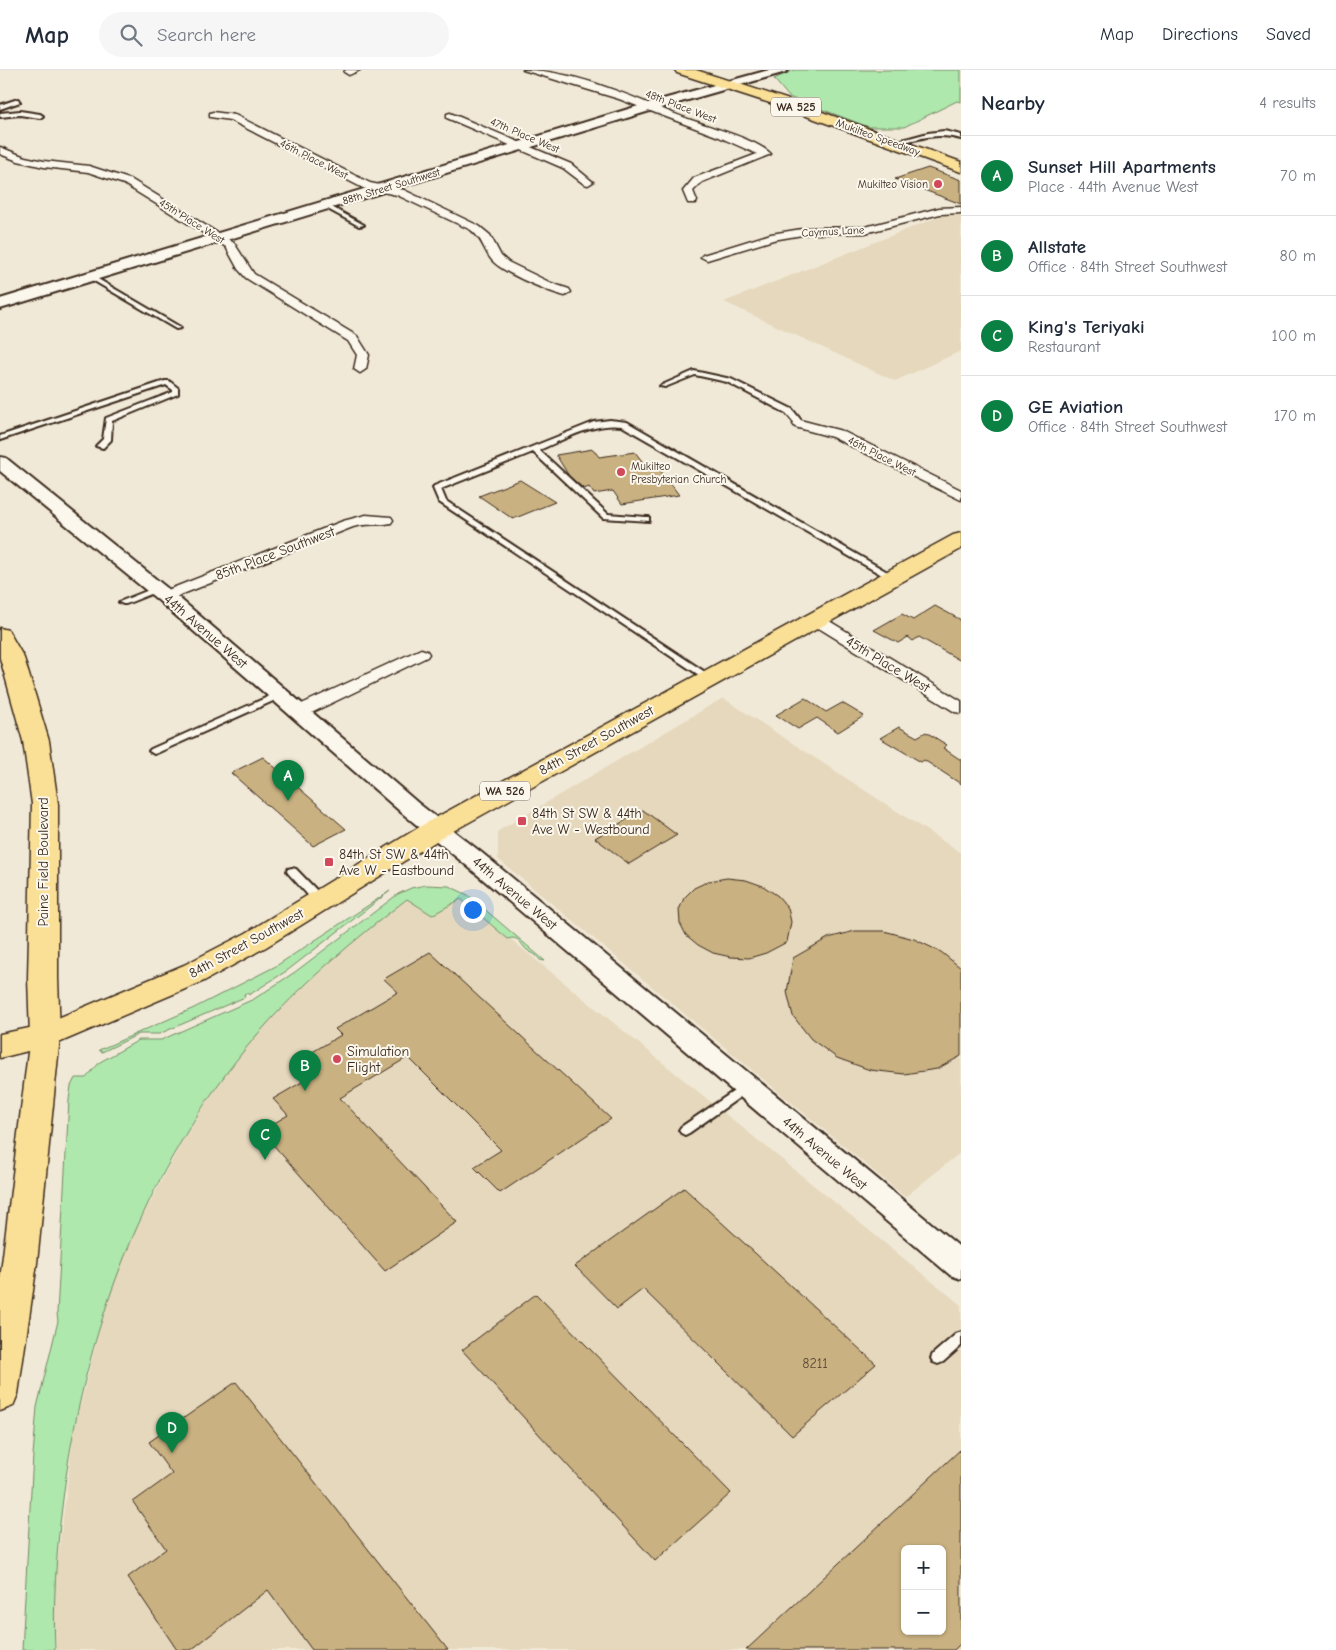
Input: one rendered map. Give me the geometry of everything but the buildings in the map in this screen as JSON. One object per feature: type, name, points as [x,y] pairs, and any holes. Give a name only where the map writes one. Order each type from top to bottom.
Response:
[{"type":"main road","name":"Mukilteo Speedway","points":[[682,70],[730,84],[961,167]]},
{"type":"main road","name":"84th Street Southwest","points":[[0,1046],[45,1036],[194,973],[256,940],[436,829],[961,540]]},
{"type":"main road","name":"Paine Field Boulevard","points":[[0,635],[12,658],[36,741],[46,804],[43,978],[45,1036]]},
{"type":"main road","points":[[0,1394],[20,1263],[45,1036]]},
{"type":"street","name":"48th Place West","points":[[528,70],[586,85],[649,107],[747,144],[766,154],[698,180],[688,191],[692,201]]},
{"type":"street","name":"88th Street Southwest","points":[[0,304],[649,107],[782,70]]},
{"type":"street","name":"46th Place West","points":[[213,115],[232,118],[367,186],[400,192],[475,228],[486,237],[493,248],[496,258],[504,264],[547,286],[565,292]]},
{"type":"street","name":"47th Place West","points":[[450,116],[567,166],[588,182]]},
{"type":"street","name":"45th Place West","points":[[0,150],[22,159],[44,164],[89,169],[116,176],[221,238],[236,251],[242,269],[250,276],[353,338],[362,355],[360,369]]},
{"type":"street","name":"Caymus Lane","points":[[706,257],[771,237],[808,232],[864,230],[940,210],[961,210]]},
{"type":"street","name":"46th Place West","points":[[800,424],[837,434],[961,496]]},
{"type":"street","name":"44th Avenue West","points":[[0,462],[161,593],[436,829],[961,1266]]},
{"type":"street","name":"85th Place Southwest","points":[[161,593],[348,524],[366,519],[386,520]]},
{"type":"street","name":"45th Place West","points":[[815,619],[961,708]]},
{"type":"street","points":[[299,712],[421,654]]},
{"type":"lane","points":[[0,107],[18,101]]},
{"type":"lane","points":[[0,115],[20,113],[40,116]]},
{"type":"lane","points":[[894,143],[937,133],[948,133],[961,137]]},
{"type":"lane","points":[[326,206],[361,225]]},
{"type":"lane","points":[[91,277],[178,328]]},
{"type":"lane","points":[[663,386],[694,373],[729,380],[789,412],[800,424]]},
{"type":"lane","points":[[0,438],[167,382],[176,389],[176,393],[109,420],[107,440],[100,446]]},
{"type":"lane","points":[[708,678],[443,502],[437,488],[597,424],[610,422],[624,424],[892,577]]},
{"type":"lane","points":[[534,449],[606,516],[646,519]]},
{"type":"lane","points":[[123,602],[161,593]]},
{"type":"lane","points":[[154,751],[279,695]]},
{"type":"lane","points":[[292,871],[320,901]]},
{"type":"lane","points":[[685,1130],[746,1087]]},
{"type":"lane","points":[[938,1358],[961,1338]]},
{"type":"shaded area","points":[[961,208],[961,351],[895,381],[724,302]]},
{"type":"shaded area","points":[[723,698],[961,853],[961,1152],[905,1197],[498,859],[498,831]]},
{"type":"shaded area","points":[[408,899],[461,899],[961,1305],[961,1650],[56,1650],[54,1589],[74,1430],[114,1271],[182,1141],[248,1038],[329,957]]},
{"type":"green space","points":[[794,70],[961,70],[961,102],[957,101],[904,127],[869,127],[789,97],[774,79]]},
{"type":"green space","points":[[426,885],[449,886],[468,895],[545,961],[540,960],[536,955],[527,950],[517,939],[508,939],[461,899],[432,915],[407,899],[367,930],[291,998],[256,1036],[216,1087],[181,1141],[151,1198],[125,1257],[103,1318],[85,1380],[71,1443],[55,1578],[55,1650],[22,1650],[37,1407],[58,1321],[69,1100],[71,1086],[75,1078],[86,1078],[100,1062],[139,1040],[161,1040],[254,999],[295,972],[398,894],[411,888]]},
{"type":"green space","points":[[390,891],[288,970],[249,995],[247,993],[244,994],[245,997],[159,1034],[139,1034],[102,1052],[99,1050],[194,1008],[276,966]]},
{"type":"place","name":"Mukilteo Vision","points":[[938,184]]},
{"type":"place","name":"Mukilteo Presbyterian Church","points":[[621,472]]},
{"type":"place","name":"Sunset Hill Apartments","points":[[288,801]]},
{"type":"place","name":"84th St SW & 44th Ave W - Westbound","points":[[522,821]]},
{"type":"place","name":"84th St SW & 44th Ave W - Eastbound","points":[[329,862]]},
{"type":"place","name":"Simulation Flight","points":[[337,1059]]},
{"type":"place","name":"Allstate","points":[[305,1091]]},
{"type":"place","name":"King's Teriyaki","points":[[265,1160]]},
{"type":"place","name":"GE Aviation","points":[[172,1453]]}]
